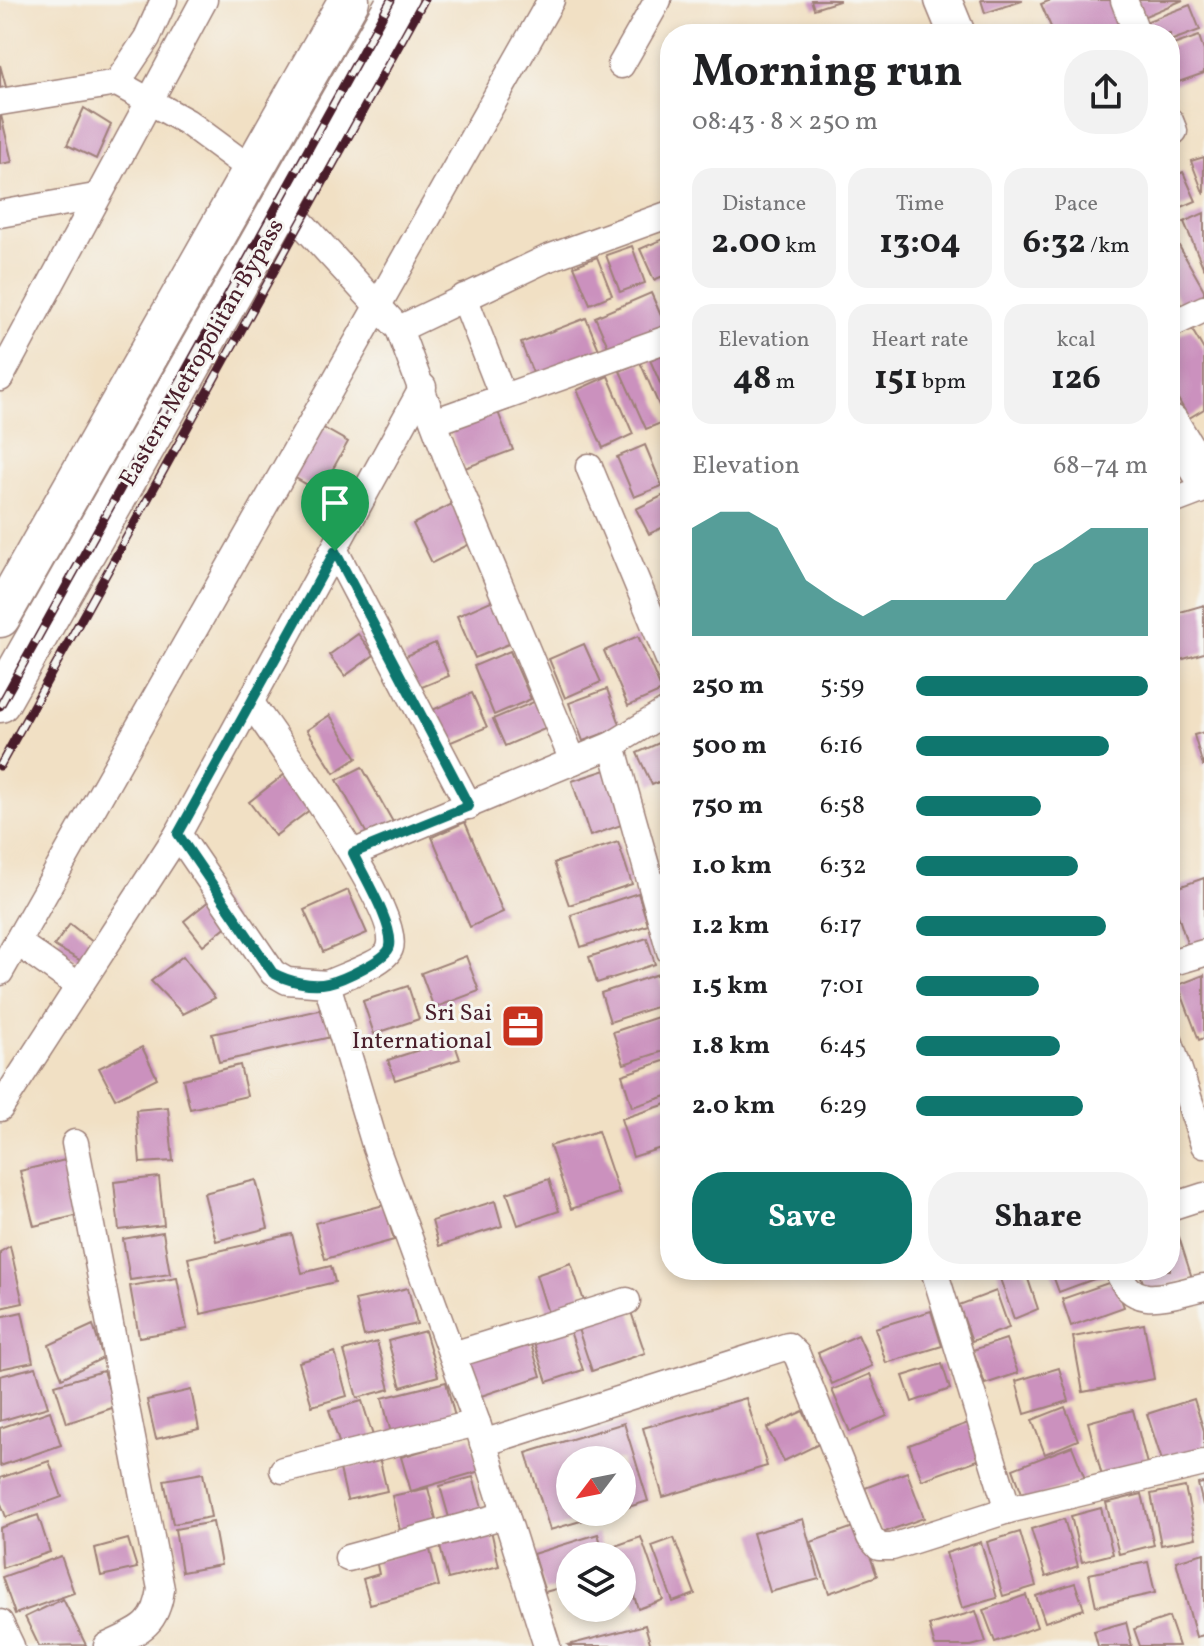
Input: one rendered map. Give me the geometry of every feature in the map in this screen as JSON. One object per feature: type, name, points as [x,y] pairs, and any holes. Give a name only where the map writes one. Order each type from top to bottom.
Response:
[{"type":"main road","points":[[0,617],[349,0]]},
{"type":"main road","name":"Eastern Metropolitan Bypass","points":[[0,702],[285,205],[398,0]]},
{"type":"street","points":[[117,83],[147,38],[164,0]]},
{"type":"street","points":[[0,378],[204,0]]},
{"type":"street","points":[[0,972],[551,0]]},
{"type":"street","points":[[621,65],[658,0]]},
{"type":"street","points":[[943,0],[953,24]]},
{"type":"street","points":[[1124,0],[1133,24]]},
{"type":"street","points":[[0,102],[117,83],[187,122],[252,170]]},
{"type":"street","points":[[0,214],[95,197]]},
{"type":"street","points":[[285,205],[399,329],[573,761]]},
{"type":"street","points":[[399,329],[546,259],[660,218]]},
{"type":"street","points":[[464,297],[503,397]]},
{"type":"street","points":[[1180,320],[1204,309]]},
{"type":"street","points":[[434,422],[660,342]]},
{"type":"street","points":[[0,1108],[8,1079],[79,986],[178,834],[423,387]]},
{"type":"street","points":[[1180,438],[1204,478]]},
{"type":"street","points":[[589,467],[660,638]]},
{"type":"street","points":[[1180,498],[1204,489]]},
{"type":"street","points":[[335,551],[469,806]]},
{"type":"street","points":[[178,834],[273,973],[287,981],[327,984],[383,959],[390,948],[390,933],[353,853],[251,703]]},
{"type":"street","points":[[353,853],[612,745],[660,715]]},
{"type":"street","points":[[612,745],[660,915]]},
{"type":"street","points":[[17,942],[79,986]]},
{"type":"street","points":[[1180,960],[1204,953]]},
{"type":"street","points":[[327,984],[376,1148],[480,1433],[547,1646]]},
{"type":"street","points":[[1180,1073],[1204,1145]]},
{"type":"street","points":[[75,1143],[161,1589],[158,1613],[140,1631],[107,1646]]},
{"type":"street","points":[[1180,1204],[1204,1196]]},
{"type":"street","points":[[937,1280],[1008,1510]]},
{"type":"street","points":[[1121,1280],[1135,1296],[1152,1298],[1204,1287]]},
{"type":"street","points":[[453,1355],[627,1301]]},
{"type":"street","points":[[283,1470],[480,1433],[788,1346],[797,1355],[870,1537],[879,1547],[892,1547],[1008,1510],[1204,1463]]},
{"type":"street","points":[[348,1558],[506,1515]]},
{"type":"street","points":[[0,1623],[11,1646]]},
{"type":"building","points":[[811,0],[839,0],[839,1],[814,9]]},
{"type":"building","points":[[981,0],[1022,0],[1022,1],[985,13]]},
{"type":"building","points":[[1051,0],[1112,0],[1122,23],[1050,24],[1041,4]]},
{"type":"building","points":[[1136,0],[1183,0],[1143,17]]},
{"type":"building","points":[[1190,5],[1200,30],[1180,37],[1180,24],[1145,22]]},
{"type":"building","points":[[1199,36],[1204,51],[1204,73],[1180,81],[1180,43]]},
{"type":"building","points":[[0,65],[6,87],[0,88]]},
{"type":"building","points":[[84,108],[111,125],[96,159],[67,145]]},
{"type":"building","points":[[0,111],[12,162],[0,164]]},
{"type":"building","points":[[1204,157],[1204,195],[1191,161]]},
{"type":"building","points":[[1183,172],[1196,201],[1180,208],[1180,173]]},
{"type":"building","points":[[1204,213],[1204,269],[1184,222]]},
{"type":"building","points":[[660,240],[660,277],[654,280],[640,249]]},
{"type":"building","points":[[632,246],[645,283],[620,292],[606,255]]},
{"type":"building","points":[[1180,248],[1204,290],[1204,295],[1182,307]]},
{"type":"building","points":[[597,257],[612,295],[590,304],[574,266]]},
{"type":"building","points":[[651,293],[660,313],[660,330],[610,351],[595,317]]},
{"type":"building","points":[[586,318],[600,352],[535,378],[521,343]]},
{"type":"building","points":[[1191,328],[1204,350],[1204,409],[1189,418],[1180,402],[1180,334]]},
{"type":"building","points":[[660,356],[660,383],[650,360]]},
{"type":"building","points":[[640,362],[660,407],[660,423],[646,429],[620,371]]},
{"type":"building","points":[[608,376],[633,434],[603,448],[577,390]]},
{"type":"building","points":[[498,412],[513,450],[465,468],[450,430]]},
{"type":"building","points":[[320,426],[348,442],[320,492],[292,476]]},
{"type":"building","points":[[645,445],[660,487],[634,497],[617,457]]},
{"type":"building","points":[[660,497],[660,529],[649,534],[636,509]]},
{"type":"building","points":[[452,504],[472,543],[432,563],[413,524]]},
{"type":"building","points":[[493,600],[511,643],[475,658],[457,616]]},
{"type":"building","points":[[1204,605],[1204,653],[1180,660],[1180,612]]},
{"type":"building","points":[[358,634],[374,655],[345,676],[329,655]]},
{"type":"building","points":[[638,636],[660,692],[628,706],[604,651]]},
{"type":"building","points":[[435,643],[449,676],[417,689],[404,657]]},
{"type":"building","points":[[584,644],[601,682],[565,698],[549,659]]},
{"type":"building","points":[[510,651],[531,699],[494,715],[474,666]]},
{"type":"building","points":[[607,689],[621,727],[583,741],[569,703]]},
{"type":"building","points":[[472,693],[487,727],[444,745],[430,711]]},
{"type":"building","points":[[536,701],[547,728],[505,746],[493,719]]},
{"type":"building","points":[[330,715],[357,758],[334,773],[307,730]]},
{"type":"building","points":[[1204,732],[1204,766],[1203,766],[1194,735]]},
{"type":"building","points":[[660,743],[660,781],[652,785],[637,753]]},
{"type":"building","points":[[362,767],[393,822],[368,836],[337,780]]},
{"type":"building","points":[[612,768],[630,822],[590,836],[572,781]]},
{"type":"building","points":[[289,771],[315,806],[275,836],[249,802]]},
{"type":"building","points":[[465,822],[503,912],[470,927],[432,837]]},
{"type":"building","points":[[618,842],[632,884],[569,905],[554,863]]},
{"type":"building","points":[[1204,878],[1204,951],[1191,956],[1180,921],[1180,886]]},
{"type":"building","points":[[348,890],[367,933],[323,952],[304,910]]},
{"type":"building","points":[[638,893],[648,925],[581,947],[571,915]]},
{"type":"building","points":[[215,896],[234,920],[203,945],[184,921]]},
{"type":"building","points":[[70,924],[94,943],[83,962],[54,946]]},
{"type":"building","points":[[647,938],[655,964],[597,983],[589,957]]},
{"type":"building","points":[[183,956],[215,998],[183,1014],[151,981]]},
{"type":"building","points":[[466,956],[479,991],[434,1008],[421,973]]},
{"type":"building","points":[[658,974],[660,980],[660,1006],[610,1022],[601,993]]},
{"type":"building","points":[[1204,975],[1204,1038],[1199,1040],[1180,990],[1180,984]]},
{"type":"building","points":[[408,986],[419,1019],[374,1034],[363,1001]]},
{"type":"building","points":[[324,1009],[331,1037],[219,1062],[212,1034]]},
{"type":"building","points":[[660,1016],[660,1052],[624,1064],[613,1032]]},
{"type":"building","points":[[453,1039],[460,1059],[395,1080],[388,1060]]},
{"type":"building","points":[[142,1047],[157,1078],[115,1099],[99,1068]]},
{"type":"building","points":[[660,1062],[660,1098],[632,1107],[622,1075]]},
{"type":"building","points":[[240,1065],[247,1096],[190,1109],[183,1079]]},
{"type":"building","points":[[660,1106],[660,1148],[633,1157],[621,1119]]},
{"type":"building","points":[[168,1107],[173,1161],[140,1163],[136,1110]]},
{"type":"building","points":[[598,1131],[619,1193],[571,1209],[550,1146]]},
{"type":"building","points":[[65,1160],[79,1215],[34,1226],[20,1171]]},
{"type":"building","points":[[159,1177],[164,1225],[119,1230],[114,1182]]},
{"type":"building","points":[[549,1179],[559,1211],[518,1225],[507,1193]]},
{"type":"building","points":[[256,1180],[268,1228],[216,1241],[204,1193]]},
{"type":"building","points":[[495,1201],[502,1226],[439,1246],[432,1221]]},
{"type":"building","points":[[384,1205],[394,1240],[325,1259],[315,1223]]},
{"type":"building","points":[[163,1232],[170,1274],[130,1280],[123,1239]]},
{"type":"building","points":[[292,1234],[302,1273],[331,1266],[335,1282],[201,1314],[188,1258]]},
{"type":"building","points":[[1180,1240],[1192,1278],[1146,1292],[1142,1280],[1180,1280]]},
{"type":"building","points":[[10,1246],[23,1303],[0,1308],[0,1252]]},
{"type":"building","points":[[571,1263],[584,1301],[548,1313],[536,1275]]},
{"type":"building","points":[[177,1278],[187,1329],[139,1337],[130,1286]]},
{"type":"building","points":[[1000,1280],[1028,1280],[1038,1309],[1014,1319]]},
{"type":"building","points":[[1055,1280],[1091,1280],[1059,1292]]},
{"type":"building","points":[[1114,1281],[1124,1307],[1071,1326],[1062,1299]]},
{"type":"building","points":[[408,1288],[417,1324],[364,1336],[355,1300]]},
{"type":"building","points":[[996,1291],[1009,1328],[972,1341],[959,1305]]},
{"type":"building","points":[[629,1306],[645,1353],[592,1371],[576,1323]]},
{"type":"building","points":[[931,1311],[942,1346],[886,1363],[875,1328]]},
{"type":"building","points":[[22,1312],[33,1362],[0,1369],[0,1317]]},
{"type":"building","points":[[1144,1324],[1154,1379],[1083,1392],[1073,1337]]},
{"type":"building","points":[[93,1325],[103,1358],[62,1378],[49,1345]]},
{"type":"building","points":[[568,1325],[583,1370],[547,1382],[532,1337]]},
{"type":"building","points":[[425,1331],[438,1376],[401,1387],[388,1341]]},
{"type":"building","points":[[528,1335],[541,1376],[475,1398],[461,1357]]},
{"type":"building","points":[[858,1335],[872,1366],[832,1384],[818,1353]]},
{"type":"building","points":[[1006,1339],[1018,1373],[985,1384],[973,1350]]},
{"type":"building","points":[[377,1342],[390,1389],[357,1398],[344,1351]]},
{"type":"building","points":[[335,1352],[347,1396],[312,1406],[299,1362]]},
{"type":"building","points":[[942,1364],[950,1389],[912,1402],[903,1376]]},
{"type":"building","points":[[36,1367],[48,1407],[0,1421],[0,1376]]},
{"type":"building","points":[[1059,1368],[1069,1401],[1025,1414],[1016,1381]]},
{"type":"building","points":[[103,1371],[115,1407],[67,1423],[55,1385]]},
{"type":"building","points":[[870,1374],[887,1416],[850,1432],[832,1390]]},
{"type":"building","points":[[446,1382],[456,1421],[392,1437],[382,1398]]},
{"type":"building","points":[[191,1390],[199,1429],[156,1439],[147,1400]]},
{"type":"building","points":[[746,1398],[767,1466],[663,1497],[643,1428]]},
{"type":"building","points":[[1194,1399],[1204,1431],[1204,1454],[1164,1467],[1147,1414]]},
{"type":"building","points":[[362,1401],[375,1442],[342,1452],[329,1410]]},
{"type":"building","points":[[1065,1407],[1078,1440],[1045,1454],[1032,1420]]},
{"type":"building","points":[[1133,1410],[1148,1468],[1103,1480],[1088,1422]]},
{"type":"building","points":[[50,1411],[61,1445],[0,1466],[0,1428]]},
{"type":"building","points":[[803,1411],[819,1444],[784,1461],[767,1428]]},
{"type":"building","points":[[976,1420],[989,1456],[922,1480],[909,1445]]},
{"type":"building","points":[[624,1423],[631,1446],[556,1446],[556,1526],[564,1526],[550,1530],[526,1453]]},
{"type":"building","points":[[470,1437],[480,1471],[411,1491],[401,1457]]},
{"type":"building","points":[[1072,1446],[1085,1479],[1025,1501],[1013,1469]]},
{"type":"building","points":[[49,1461],[62,1497],[6,1517],[0,1501],[0,1478]]},
{"type":"building","points":[[380,1461],[387,1491],[347,1500],[340,1469]]},
{"type":"building","points":[[636,1462],[648,1501],[636,1505]]},
{"type":"building","points":[[907,1472],[924,1518],[882,1533],[865,1488]]},
{"type":"building","points":[[203,1473],[211,1517],[173,1524],[164,1480]]},
{"type":"building","points":[[473,1477],[483,1511],[450,1521],[440,1486]]},
{"type":"building","points":[[1204,1483],[1204,1505],[1203,1505],[1198,1484]]},
{"type":"building","points":[[1185,1487],[1196,1538],[1161,1545],[1151,1494]]},
{"type":"building","points":[[428,1488],[438,1527],[401,1535],[392,1496]]},
{"type":"building","points":[[1142,1494],[1154,1545],[1119,1554],[1106,1503]]},
{"type":"building","points":[[1101,1508],[1113,1554],[1082,1562],[1071,1516]]},
{"type":"building","points":[[38,1515],[50,1552],[2,1568],[0,1528]]},
{"type":"building","points":[[803,1519],[819,1579],[770,1592],[753,1533]]},
{"type":"building","points":[[1064,1519],[1078,1566],[1046,1577],[1031,1529]]},
{"type":"building","points":[[213,1522],[221,1565],[182,1572],[175,1529]]},
{"type":"building","points":[[859,1525],[877,1576],[829,1593],[811,1542]]},
{"type":"building","points":[[491,1530],[499,1566],[448,1579],[439,1542]]},
{"type":"building","points":[[1020,1532],[1036,1586],[1003,1596],[987,1542]]},
{"type":"building","points":[[598,1534],[601,1542],[572,1542]]},
{"type":"building","points":[[641,1537],[663,1600],[638,1609],[636,1542],[627,1542]]},
{"type":"building","points":[[674,1538],[695,1594],[673,1602],[652,1546]]},
{"type":"building","points":[[128,1539],[137,1568],[101,1576],[95,1548]]},
{"type":"building","points":[[981,1542],[997,1598],[962,1608],[946,1553]]},
{"type":"building","points":[[429,1546],[439,1586],[370,1604],[363,1579],[379,1574],[376,1560]]},
{"type":"building","points":[[556,1547],[556,1589],[545,1592],[533,1554]]},
{"type":"building","points":[[1204,1553],[1204,1635],[1196,1637],[1176,1561]]},
{"type":"building","points":[[61,1556],[74,1593],[15,1614],[2,1577]]},
{"type":"building","points":[[1148,1562],[1155,1593],[1096,1606],[1089,1574]]},
{"type":"building","points":[[1075,1583],[1084,1609],[1045,1622],[1036,1596]]},
{"type":"building","points":[[1026,1595],[1037,1627],[995,1642],[983,1610]]},
{"type":"building","points":[[63,1599],[86,1645],[39,1646],[25,1617]]},
{"type":"building","points":[[976,1611],[986,1642],[971,1646],[935,1646],[929,1625]]},
{"type":"building","points":[[1169,1617],[1179,1646],[1140,1646],[1134,1629]]},
{"type":"building","points":[[1126,1622],[1132,1646],[1098,1646],[1094,1631]]},
{"type":"building","points":[[645,1625],[651,1646],[568,1645]]},
{"type":"railway","points":[[0,706],[391,0]]},
{"type":"railway","points":[[0,766],[424,0]]},
{"type":"place","name":"Sri Sai International","points":[[523,1026]]},
{"type":"route","points":[[335,551],[469,806],[353,853],[390,933],[390,948],[383,959],[327,984],[287,981],[273,973],[178,834],[335,551]]}]
